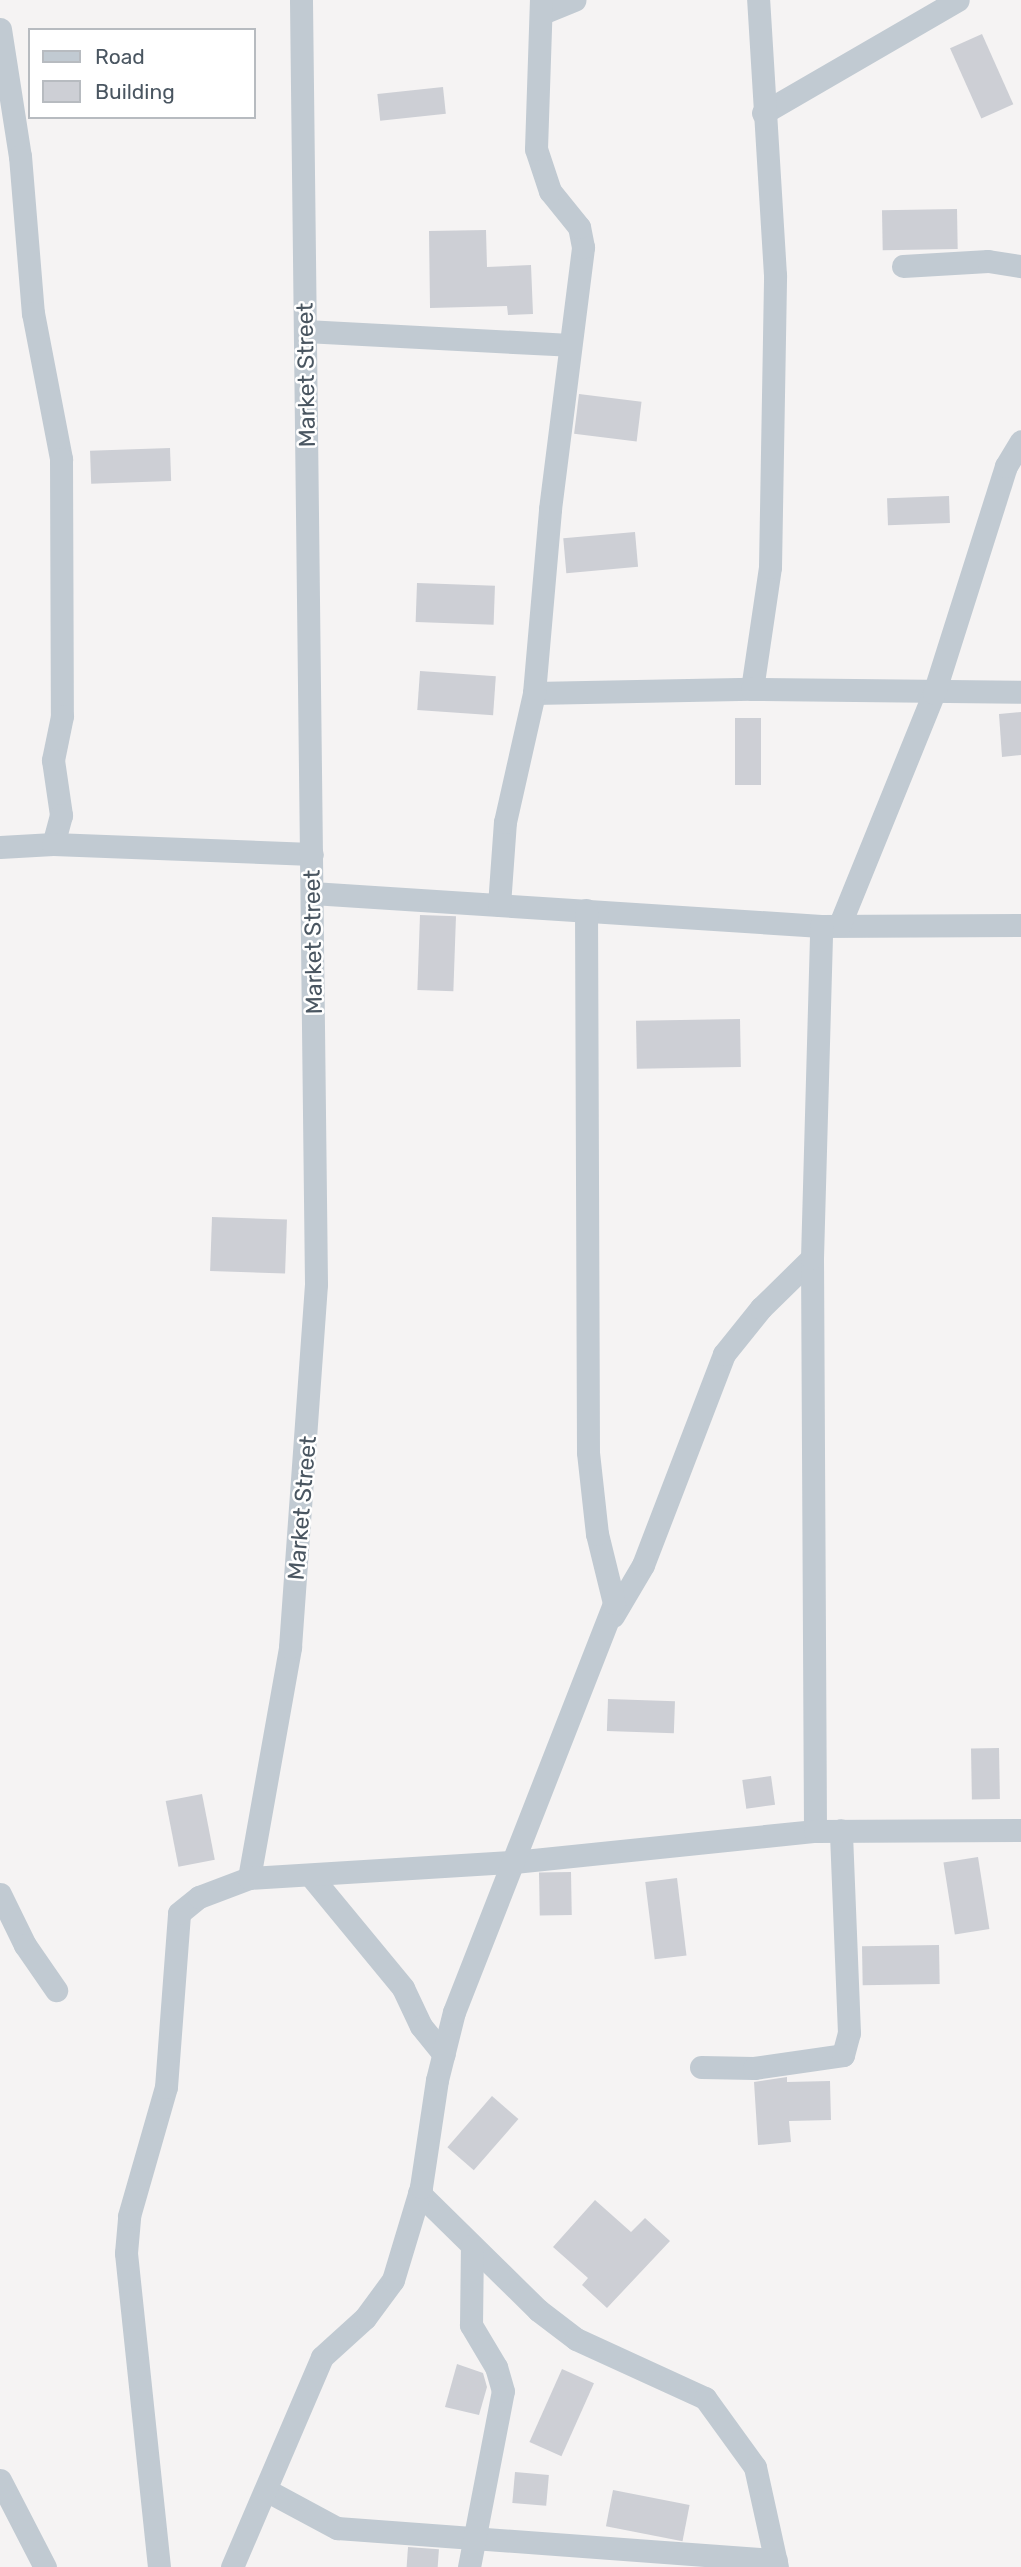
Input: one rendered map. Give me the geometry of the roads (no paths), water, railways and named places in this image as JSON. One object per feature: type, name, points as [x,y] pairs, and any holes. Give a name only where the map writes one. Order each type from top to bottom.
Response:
[{"type":"street","name":"Market Street","points":[[249,1878],[290,1647],[308,1436],[317,1284],[301,0]]},
{"type":"street","points":[[499,905],[505,822],[534,693],[570,345],[583,247],[579,227],[550,191],[536,149],[542,7],[574,0]]},
{"type":"street","points":[[752,689],[771,539],[775,275],[758,0]]},
{"type":"street","points":[[763,113],[958,0]]},
{"type":"street","points":[[0,29],[20,156],[33,313],[61,459],[62,702],[53,760],[61,814],[53,844]]},
{"type":"street","points":[[903,267],[988,261],[1021,266]]},
{"type":"street","points":[[305,331],[570,345]]},
{"type":"street","points":[[815,1831],[812,1258],[831,925],[934,693],[1006,466],[1021,441]]},
{"type":"street","points":[[534,693],[752,689],[1021,692]]},
{"type":"street","points":[[0,847],[53,844],[312,855]]},
{"type":"street","points":[[312,893],[831,925],[1021,925]]},
{"type":"street","points":[[586,910],[588,1452],[597,1534],[614,1603],[610,1621]]},
{"type":"street","points":[[232,2567],[323,2357],[365,2318],[393,2280],[419,2193],[454,2012],[610,1621],[643,1565],[724,1354],[761,1308],[812,1258]]},
{"type":"street","points":[[701,2067],[754,2068],[843,2055],[849,2033],[841,1830]]},
{"type":"street","points":[[159,2567],[129,2305],[129,2216],[166,2087],[179,1913],[199,1897],[249,1878],[514,1863],[815,1831],[1021,1830]]},
{"type":"street","points":[[310,1875],[403,1988],[421,2026],[444,2054]]},
{"type":"street","points":[[0,1894],[25,1945],[56,1990]]},
{"type":"street","points":[[267,2490],[337,2528],[776,2564],[755,2468],[705,2398],[576,2339],[472,2246],[419,2193]]},
{"type":"street","points":[[469,2567],[472,2539],[503,2391],[496,2367],[471,2325],[472,2246]]},
{"type":"street","points":[[0,2480],[45,2567]]}]
